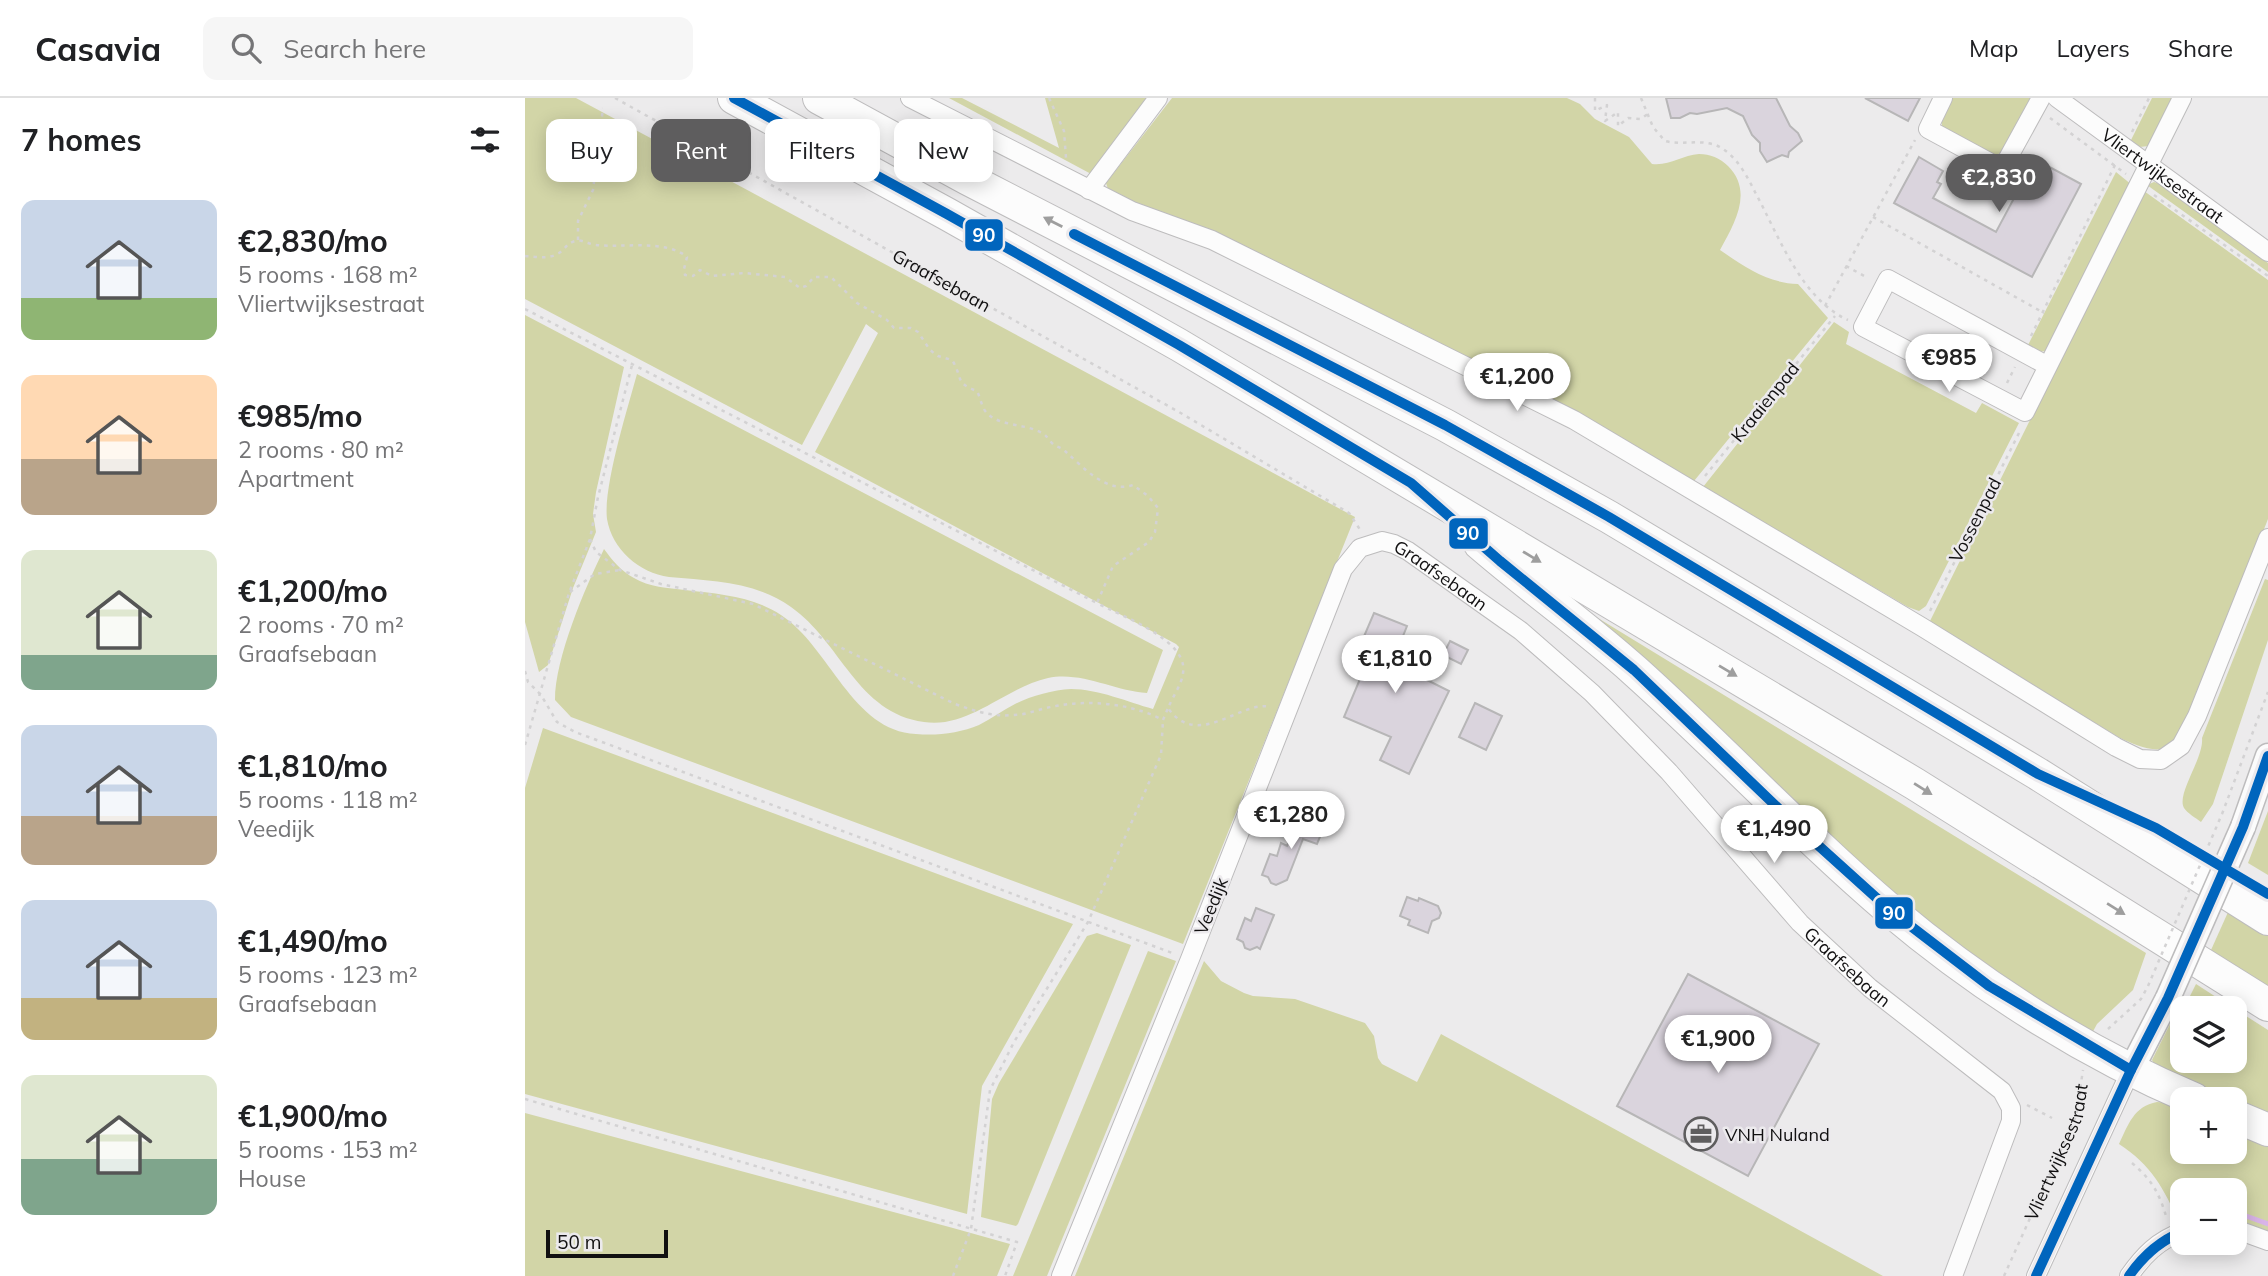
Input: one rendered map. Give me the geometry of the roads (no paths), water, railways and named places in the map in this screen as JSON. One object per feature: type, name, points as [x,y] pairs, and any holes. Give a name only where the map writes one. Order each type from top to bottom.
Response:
[{"type":"highway","points":[[733,98],[947,214],[1179,345],[1915,783],[2268,1005]]},
{"type":"highway","points":[[819,98],[968,179],[1445,425],[1748,599],[2038,774],[2268,919]]},
{"type":"highway","points":[[1411,483],[1500,561],[1634,670],[1799,828],[1891,911],[1989,986],[2093,1049],[2170,1088]]},
{"type":"highway","points":[[2038,774],[2156,828],[2268,894]]},
{"type":"highway","points":[[2247,1121],[2268,1130]]},
{"type":"street","points":[[910,98],[1132,211],[1212,240],[1574,420],[2140,759],[2161,760],[2181,746],[2197,716],[2268,538]]},
{"type":"street","points":[[1089,190],[1158,98]]},
{"type":"street","points":[[1943,98],[1928,129],[2001,169],[2038,103]]},
{"type":"street","name":"Vliertwijksestraat","points":[[2057,98],[2268,252]]},
{"type":"street","points":[[2047,366],[1888,279],[1863,327],[2025,412],[2182,98]]},
{"type":"street","name":"Graafsebaan","points":[[1370,544],[1382,541],[1408,551],[1521,631],[1592,693],[1669,772],[1800,923],[1870,988],[2003,1091],[2011,1108],[2011,1121],[1953,1276]]},
{"type":"street","name":"Veedijk","points":[[1061,1276],[1190,959],[1343,569],[1360,548],[1370,544]]},
{"type":"street","name":"Vliertwijksestraat","points":[[2036,1276],[2131,1070],[2158,992],[2232,820],[2268,756]]},
{"type":"street","points":[[2247,1233],[2268,1241]]},
{"type":"street","points":[[2129,1276],[2145,1253],[2170,1238]]},
{"type":"waterway","points":[[2247,1216],[2268,1224]]},
{"type":"place","name":"VNH Nuland","points":[[1701,1134]]}]
